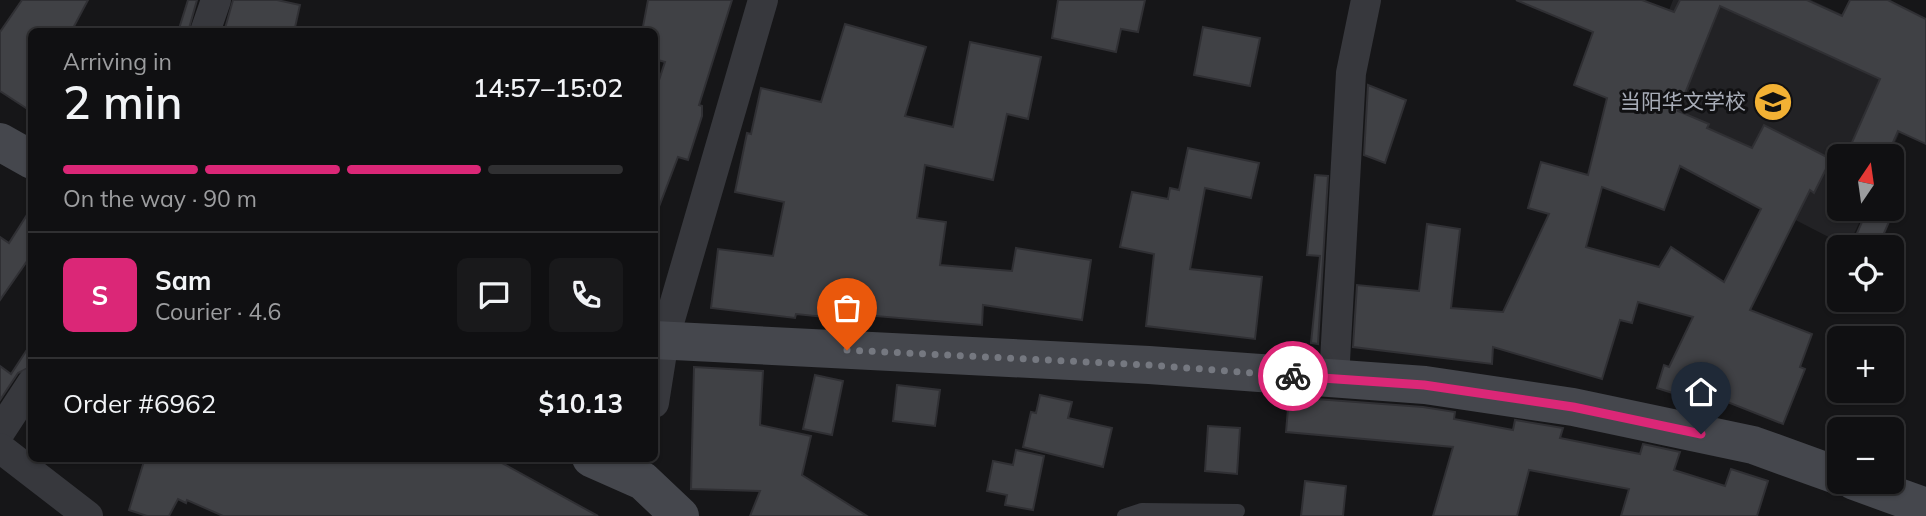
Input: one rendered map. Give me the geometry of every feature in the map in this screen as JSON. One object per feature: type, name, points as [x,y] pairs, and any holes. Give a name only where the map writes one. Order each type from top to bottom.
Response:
[{"type":"street","points":[[206,28],[216,0]]},
{"type":"street","points":[[763,0],[659,340],[1149,365],[1424,385],[1573,407],[1753,445],[1827,472]]},
{"type":"street","points":[[1334,379],[1352,73],[1366,0]]},
{"type":"street","points":[[0,142],[28,158]]},
{"type":"street","points":[[0,432],[28,389]]},
{"type":"street","points":[[0,449],[88,516]]},
{"type":"street","points":[[609,462],[644,470],[680,516]]},
{"type":"street","points":[[1890,494],[1926,507]]},
{"type":"lane","points":[[1125,516],[1142,510],[1238,511]]},
{"type":"shaded area","name":"当阳华文学校","points":[[1673,0],[1811,0],[1926,53],[1926,74],[1894,144],[1827,144],[1827,221],[1860,221],[1854,235],[1827,236],[1622,131]]},
{"type":"building","points":[[22,0],[88,0],[73,28],[28,28],[28,109],[0,91],[0,32]]},
{"type":"building","points":[[188,0],[197,0],[189,28],[179,28]]},
{"type":"building","points":[[233,0],[277,0],[300,5],[295,28],[225,28]]},
{"type":"building","points":[[648,0],[732,0],[699,105],[702,106],[702,116],[688,160],[678,157],[658,209],[658,83],[665,62],[658,60],[658,28],[643,28]]},
{"type":"building","points":[[1058,0],[1145,0],[1138,32],[1121,29],[1116,52],[1052,38]]},
{"type":"building","points":[[1516,0],[1642,0],[1674,12],[1680,0],[1807,0],[1842,16],[1850,0],[1888,0],[1926,19],[1926,144],[1898,131],[1892,144],[1851,144],[1880,79],[1720,6],[1678,111],[1709,124],[1707,128],[1752,148],[1764,125],[1827,157],[1827,167],[1814,193],[1810,190],[1750,310],[1812,334],[1800,367],[1805,369],[1783,424],[1710,395],[1707,404],[1657,388],[1664,365],[1669,367],[1693,317],[1638,302],[1632,323],[1620,320],[1602,379],[1493,347],[1492,364],[1353,347],[1357,285],[1419,291],[1427,224],[1460,229],[1451,308],[1503,312],[1549,214],[1528,208],[1541,162],[1588,175],[1607,98],[1574,85],[1593,32]],"holes":[[[1680,166],[1761,209],[1724,282],[1671,247],[1659,267],[1586,247],[1602,187],[1664,210]]]},
{"type":"building","points":[[845,24],[926,47],[905,116],[953,127],[970,42],[1041,57],[1028,119],[1007,114],[993,180],[925,165],[917,218],[946,222],[940,265],[1012,271],[1016,248],[1091,260],[1082,320],[983,305],[982,325],[864,315],[864,321],[796,314],[795,318],[711,308],[718,249],[773,256],[784,202],[735,192],[747,133],[751,134],[761,88],[821,102]]},
{"type":"building","points":[[1203,27],[1260,38],[1250,86],[1194,75]]},
{"type":"building","points":[[1368,85],[1406,100],[1385,163],[1364,155]]},
{"type":"building","points":[[1188,148],[1259,163],[1251,198],[1205,188],[1190,269],[1262,277],[1255,339],[1146,326],[1154,254],[1120,247],[1132,192],[1168,199],[1170,188],[1179,190]]},
{"type":"building","points":[[1315,175],[1328,176],[1318,344],[1311,343],[1320,256],[1307,255]]},
{"type":"building","points":[[28,213],[28,260],[0,300],[0,237],[9,243]]},
{"type":"building","points":[[1862,221],[1889,221],[1883,235],[1856,235]]},
{"type":"building","points":[[28,348],[28,368],[18,373],[0,400],[0,366],[11,374]]},
{"type":"building","points":[[694,367],[763,371],[760,425],[811,436],[802,475],[867,516],[750,516],[760,491],[691,489]]},
{"type":"building","points":[[815,375],[843,381],[832,435],[803,429]]},
{"type":"building","points":[[897,385],[940,390],[935,426],[893,421]]},
{"type":"building","points":[[1040,395],[1072,402],[1068,418],[1112,428],[1103,467],[1023,447],[1031,412],[1036,413]]},
{"type":"building","points":[[1289,397],[1423,407],[1455,412],[1454,419],[1513,430],[1515,420],[1563,428],[1560,438],[1640,454],[1643,444],[1680,452],[1674,470],[1725,486],[1731,469],[1768,481],[1757,516],[1621,516],[1629,489],[1529,470],[1517,516],[1433,516],[1453,447],[1286,432]]},
{"type":"building","points":[[1208,426],[1240,428],[1237,474],[1205,471]]},
{"type":"building","points":[[1016,450],[1044,456],[1033,510],[1005,505],[1007,495],[987,491],[993,461],[1013,465]]},
{"type":"building","points":[[144,462],[500,462],[598,516],[223,516],[187,500],[186,503],[178,499],[169,516],[147,516],[129,510]]},
{"type":"building","points":[[1305,481],[1346,486],[1343,516],[1301,516]]},
{"type":"way so far","points":[[847,350],[1149,365],[1293,376]]},
{"type":"place","name":"当阳华文学校","points":[[1773,102]]},
{"type":"route","points":[[1293,376],[1424,385],[1573,407],[1701,434]]}]
